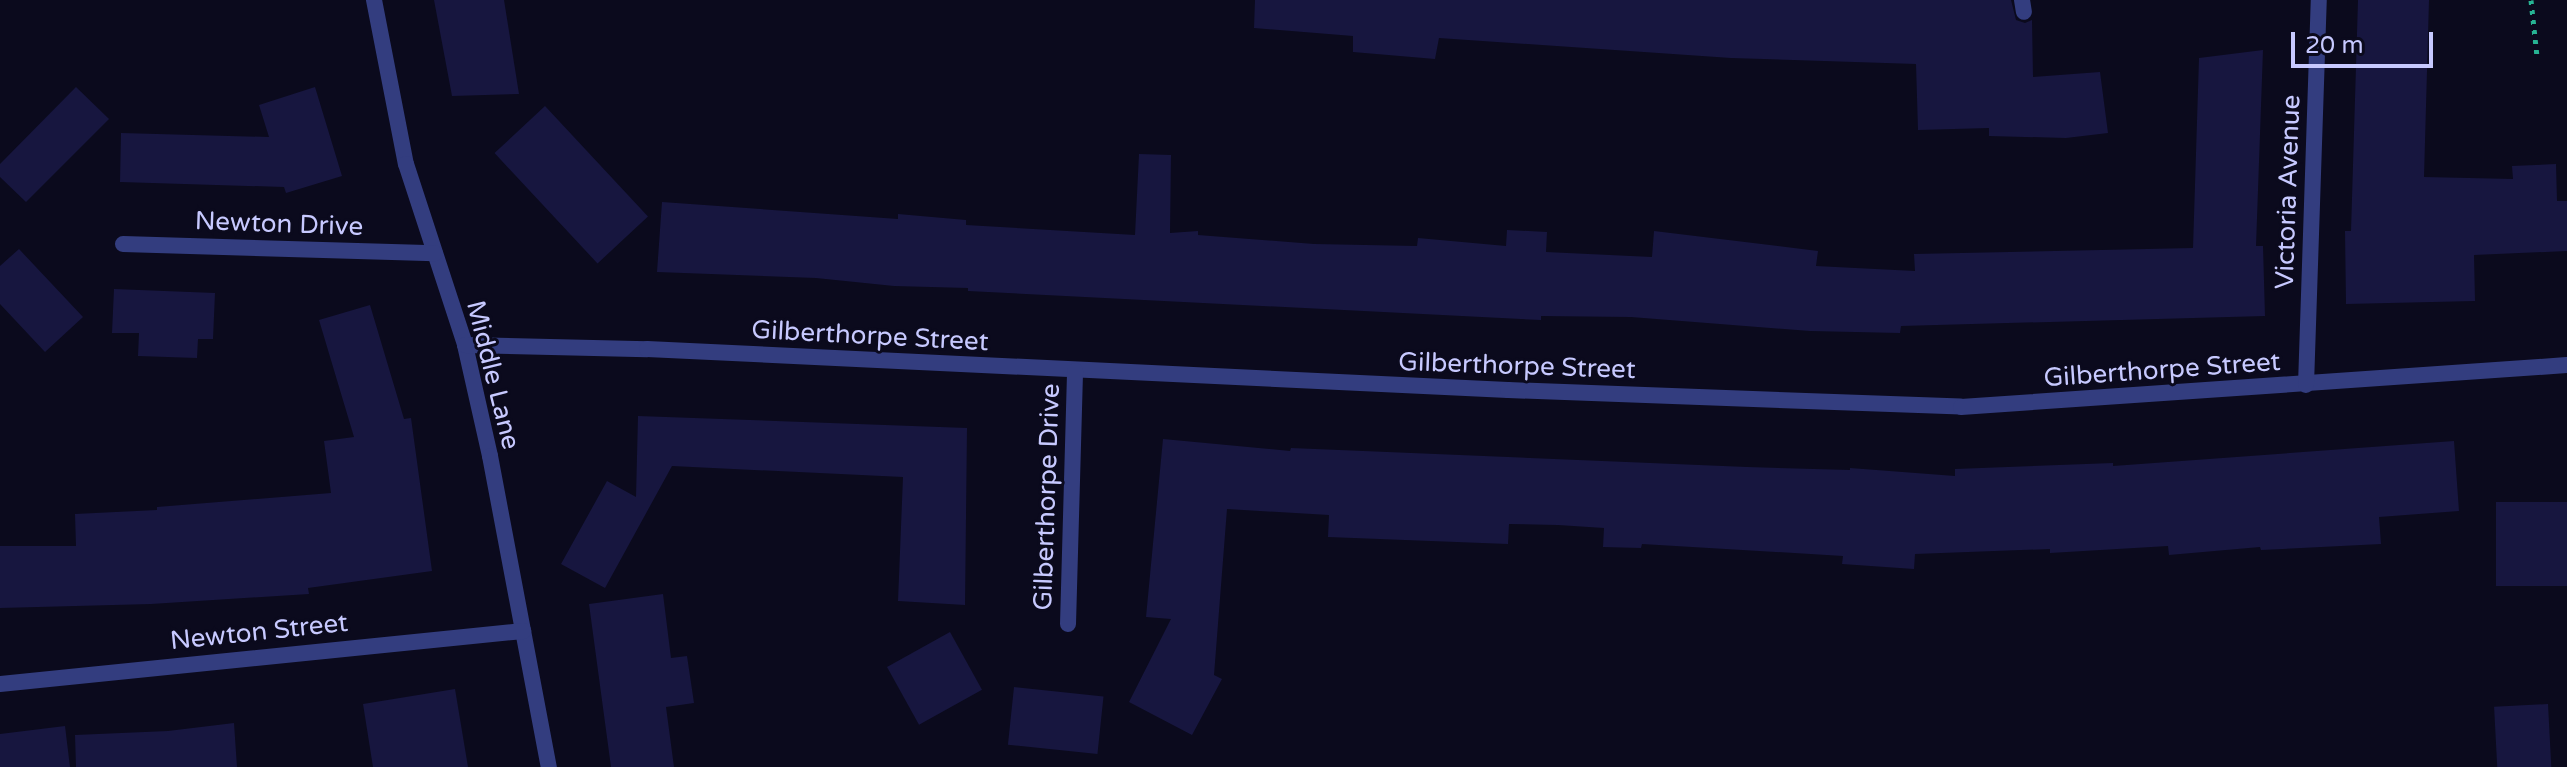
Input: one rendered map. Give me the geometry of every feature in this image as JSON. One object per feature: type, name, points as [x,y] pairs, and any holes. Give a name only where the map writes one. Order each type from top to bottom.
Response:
[{"type":"street","name":"Middle Lane","points":[[374,0],[406,164],[465,345],[549,767]]},
{"type":"street","name":"Victoria Avenue","points":[[2306,385],[2319,0]]},
{"type":"street","name":"Newton Drive","points":[[123,244],[435,253]]},
{"type":"street","name":"Gilberthorpe Street","points":[[465,345],[633,348],[1075,371],[1961,407],[2567,365]]},
{"type":"street","name":"Gilberthorpe Drive","points":[[1068,624],[1075,371]]},
{"type":"street","name":"Newton Street","points":[[0,684],[523,631]]},
{"type":"path","points":[[2531,0],[2537,56]]},
{"type":"building","points":[[434,0],[504,0],[519,94],[452,96]]},
{"type":"building","points":[[1255,0],[2011,0],[2016,20],[2025,23],[2032,20],[2033,77],[2100,72],[2108,133],[2066,138],[1989,136],[1989,128],[1918,130],[1916,64],[1731,58],[1439,38],[1435,59],[1353,52],[1353,36],[1254,28]]},
{"type":"building","points":[[2358,0],[2429,0],[2424,177],[2513,179],[2512,166],[2556,164],[2557,201],[2567,201],[2567,251],[2474,255],[2475,301],[2346,304],[2345,231],[2351,231]]},
{"type":"building","points":[[2263,50],[2256,246],[2263,246],[2265,316],[1901,326],[1900,333],[1810,331],[1631,317],[1541,316],[1541,320],[968,291],[968,288],[894,286],[816,278],[657,272],[662,202],[898,219],[898,214],[966,220],[966,225],[1135,235],[1139,154],[1171,155],[1170,233],[1198,231],[1198,235],[1314,244],[1417,246],[1418,238],[1506,246],[1507,230],[1547,232],[1546,252],[1652,257],[1654,231],[1818,251],[1816,266],[1915,271],[1914,254],[2193,248],[2199,58]]},
{"type":"building","points":[[76,87],[109,119],[26,202],[0,177],[0,164]]},
{"type":"building","points":[[315,87],[342,176],[286,193],[284,187],[120,182],[121,133],[269,137],[259,105]]},
{"type":"building","points":[[545,106],[648,216],[598,263],[495,153]]},
{"type":"building","points":[[19,249],[83,317],[45,352],[0,304],[0,266]]},
{"type":"building","points":[[114,289],[215,293],[213,339],[198,339],[197,358],[138,356],[139,333],[112,333]]},
{"type":"building","points":[[370,305],[404,419],[411,418],[432,571],[308,588],[309,594],[151,604],[0,608],[0,546],[76,546],[75,514],[157,510],[157,507],[331,493],[324,441],[354,437],[319,320]]},
{"type":"building","points":[[638,416],[967,428],[965,605],[898,601],[903,477],[672,466],[605,588],[561,564],[607,481],[636,497]]},
{"type":"building","points":[[1163,439],[1290,451],[1291,448],[1747,467],[1850,468],[1955,476],[1955,469],[2113,463],[2113,466],[2454,441],[2459,511],[2379,517],[2381,544],[2261,550],[2260,547],[2169,555],[2168,546],[2050,553],[2050,549],[1915,554],[1914,569],[1842,564],[1843,556],[1642,544],[1641,548],[1603,547],[1604,528],[1558,525],[1509,524],[1508,544],[1328,537],[1329,515],[1227,509],[1214,675],[1222,679],[1192,735],[1129,702],[1171,619],[1146,617]]},
{"type":"building","points":[[2496,502],[2567,502],[2567,586],[2496,586]]},
{"type":"building","points":[[663,594],[671,658],[687,656],[694,703],[666,707],[674,767],[611,767],[589,604]]},
{"type":"building","points":[[950,632],[982,690],[919,725],[887,667]]},
{"type":"building","points":[[1014,687],[1104,696],[1097,754],[1008,745]]},
{"type":"building","points":[[455,689],[468,767],[373,767],[363,704]]},
{"type":"building","points":[[2548,704],[2551,767],[2497,767],[2494,707]]},
{"type":"building","points":[[234,723],[237,767],[76,767],[75,735],[168,731]]},
{"type":"building","points":[[65,726],[70,767],[0,767],[0,734]]}]
